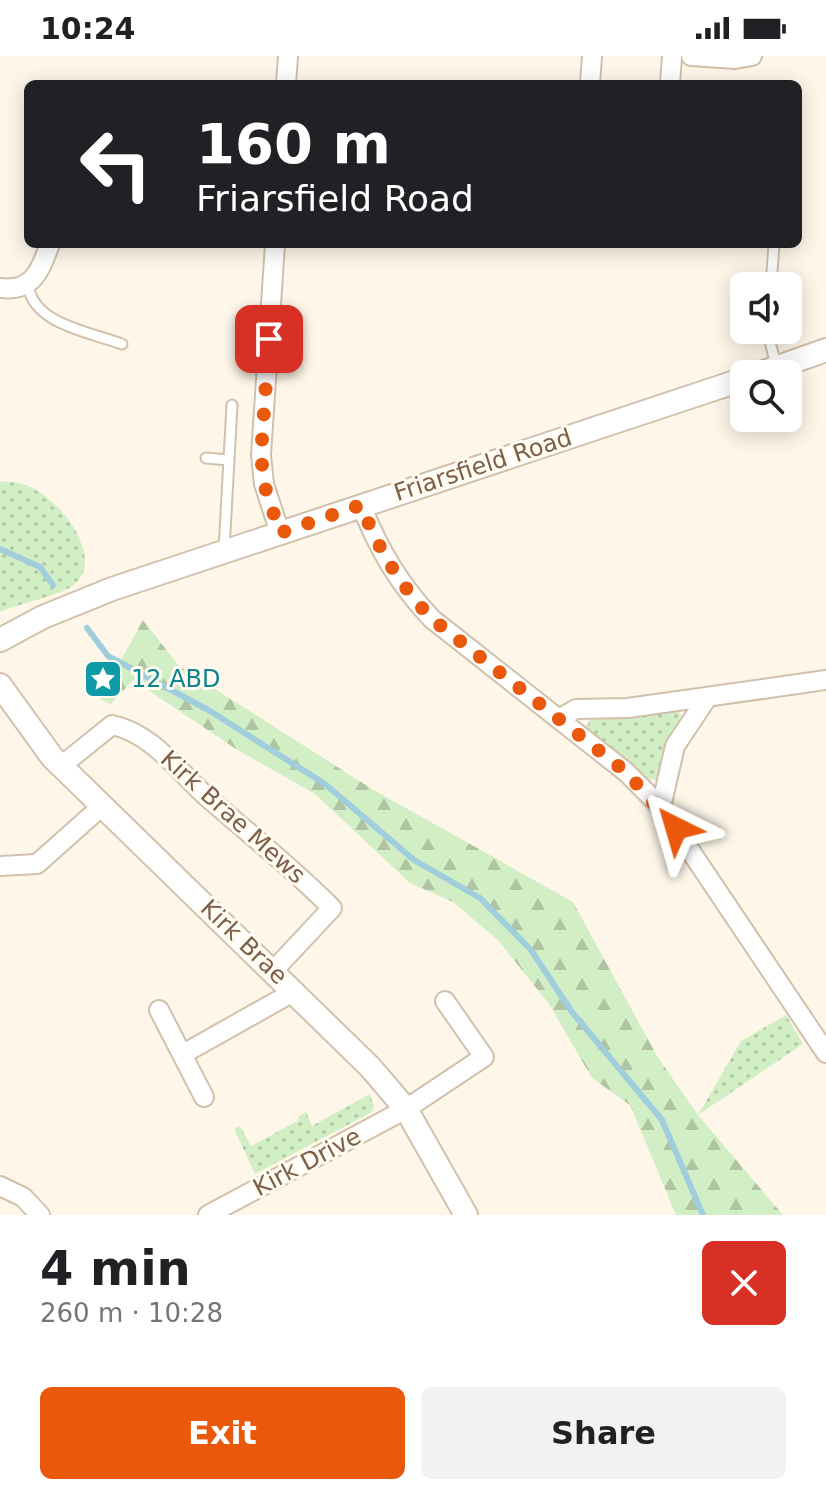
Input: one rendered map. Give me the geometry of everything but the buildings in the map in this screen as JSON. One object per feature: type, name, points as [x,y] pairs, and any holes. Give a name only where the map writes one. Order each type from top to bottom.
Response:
[{"type":"street","points":[[286,80],[288,56]]},
{"type":"street","points":[[590,80],[592,56]]},
{"type":"street","points":[[670,80],[672,56]]},
{"type":"street","points":[[691,56],[735,59],[752,56]]},
{"type":"street","points":[[0,288],[28,285],[40,272],[49,248]]},
{"type":"street","points":[[275,248],[261,455],[264,484],[280,533]]},
{"type":"street","points":[[798,360],[826,350]]},
{"type":"street","name":"Friarsfield Road","points":[[0,640],[43,617],[112,589],[730,384]]},
{"type":"street","points":[[361,505],[384,560],[406,591],[432,619],[626,772],[661,807],[825,1049]]},
{"type":"street","points":[[560,718],[576,709],[628,708],[707,698],[776,684],[826,680]]},
{"type":"street","name":"Kirk Brae","points":[[2,693],[39,743],[101,807],[274,970],[370,1067],[406,1109],[466,1215]]},
{"type":"street","points":[[661,807],[675,746],[707,698]]},
{"type":"street","name":"Kirk Brae Mews","points":[[61,766],[103,730],[112,725],[123,727],[145,739],[207,797],[289,865],[332,908],[274,970]]},
{"type":"street","points":[[0,866],[37,864],[101,807]]},
{"type":"street","points":[[183,1054],[295,991]]},
{"type":"street","name":"Kirk Drive","points":[[208,1215],[406,1109],[484,1057],[445,1001]]},
{"type":"street","points":[[159,1010],[204,1097]]},
{"type":"street","points":[[0,1186],[23,1197],[40,1215]]},
{"type":"lane","points":[[772,272],[774,248]]},
{"type":"lane","points":[[28,285],[30,301],[46,316],[122,344]]},
{"type":"lane","points":[[224,552],[232,405]]},
{"type":"lane","points":[[206,458],[229,460]]},
{"type":"green space","points":[[0,481],[19,483],[47,497],[78,534],[85,563],[81,576],[71,587],[0,612]]},
{"type":"green space","points":[[143,620],[179,666],[372,789],[573,902],[657,1056],[698,1115],[783,1215],[676,1215],[630,1105],[592,1078],[549,1004],[498,940],[453,902],[410,883],[315,794],[236,749],[133,680],[111,704],[100,699]]},
{"type":"green space","points":[[676,709],[681,715],[666,750],[660,775],[655,780],[646,779],[586,728],[592,715]]},
{"type":"green space","points":[[786,1015],[803,1044],[698,1115],[741,1041]]},
{"type":"green space","points":[[370,1094],[374,1107],[372,1112],[255,1174],[234,1129],[240,1126],[251,1146],[299,1120],[298,1117],[306,1112],[312,1126]]},
{"type":"waterway","points":[[0,549],[40,567],[53,585]]},
{"type":"waterway","points":[[87,628],[108,656],[210,711],[325,784],[414,860],[480,898],[531,950],[572,1012],[662,1120],[703,1215]]},
{"type":"place","name":"12 ABD","points":[[103,679]]},
{"type":"route","points":[[269,339],[261,455],[264,484],[280,533],[361,505],[384,560],[406,591],[432,619],[626,772],[661,807],[676,828]]}]
